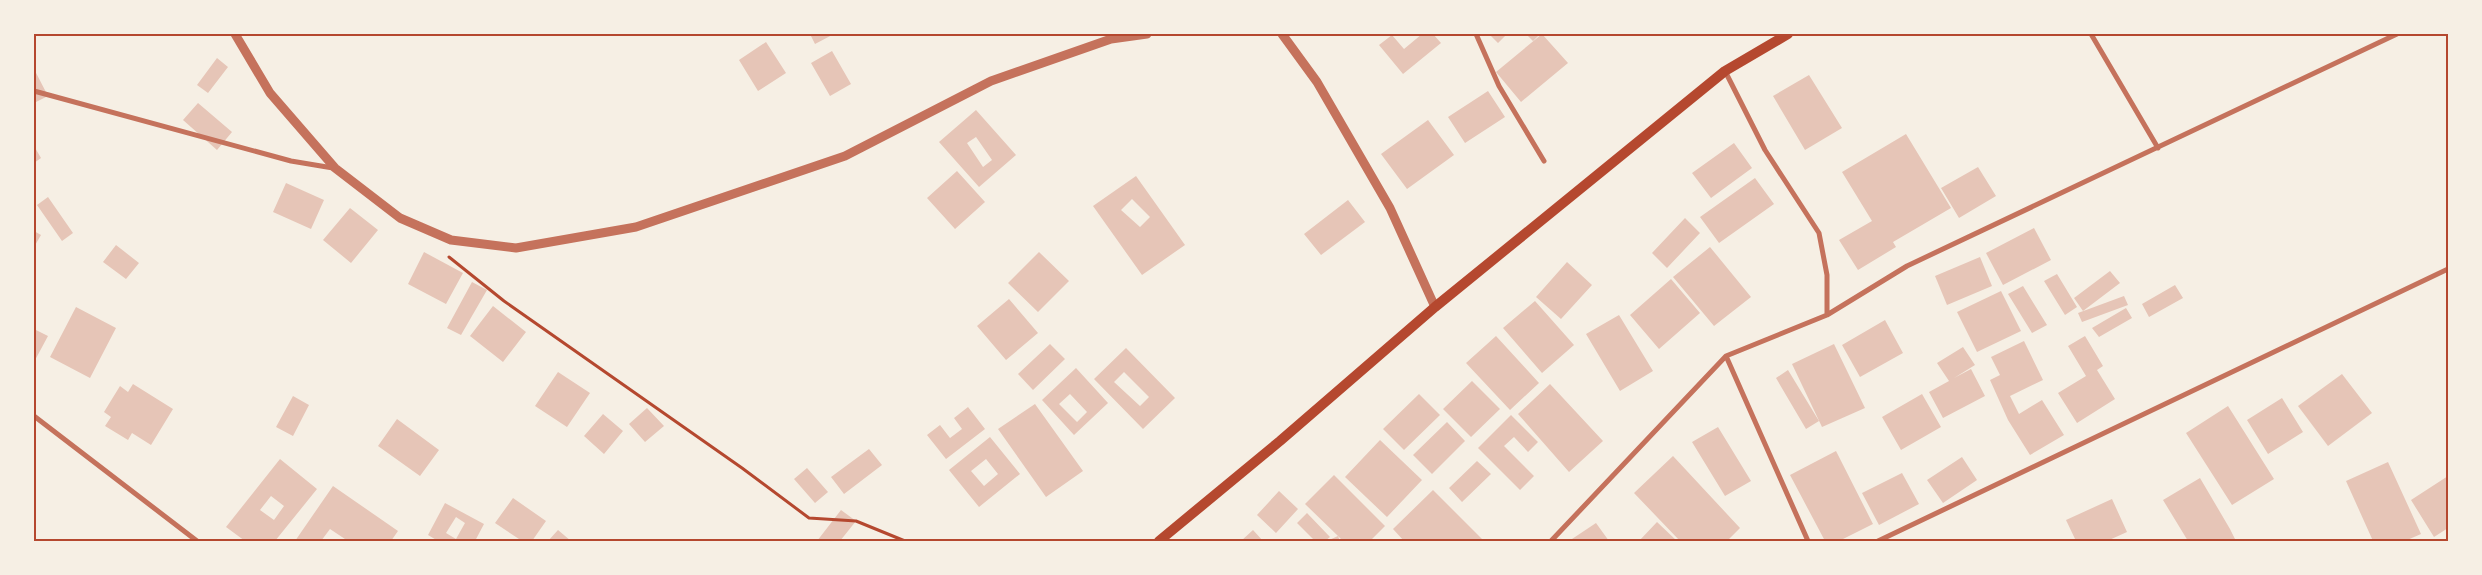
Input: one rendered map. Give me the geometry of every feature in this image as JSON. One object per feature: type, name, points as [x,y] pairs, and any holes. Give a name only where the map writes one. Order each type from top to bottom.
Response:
[{"type":"main road","points":[[1159,541],[1280,441],[1435,307],[1725,70],[1788,34]]},
{"type":"street","points":[[235,34],[270,93],[335,168],[400,218],[451,240],[516,248],[636,227],[663,218],[845,156],[991,81],[1111,40],[1146,34]]},
{"type":"street","points":[[1282,34],[1317,82],[1390,208],[1435,307]]},
{"type":"street","points":[[1476,34],[1499,86],[1544,161]]},
{"type":"street","points":[[2091,34],[2158,148]]},
{"type":"street","points":[[1551,541],[1726,356],[1827,315],[1907,266],[2397,34]]},
{"type":"street","points":[[1725,70],[1765,150],[1819,234],[1827,275],[1827,315]]},
{"type":"street","points":[[34,92],[291,161],[335,168]]},
{"type":"street","points":[[1878,541],[2448,268]]},
{"type":"street","points":[[1726,356],[1808,541]]},
{"type":"street","points":[[34,416],[197,541]]},
{"type":"path","points":[[444,254],[504,301],[742,468],[809,518],[856,521],[906,541]]},
{"type":"building","points":[[810,34],[834,34],[815,44]]},
{"type":"building","points":[[1422,34],[1433,34],[1441,43],[1403,74],[1379,45],[1392,35],[1404,49]]},
{"type":"building","points":[[1489,34],[1507,34],[1498,43]]},
{"type":"building","points":[[1526,34],[1540,34],[1533,41]]},
{"type":"building","points":[[1542,34],[1568,63],[1521,102],[1496,72]]},
{"type":"building","points":[[766,42],[786,73],[758,91],[739,60]]},
{"type":"building","points":[[832,51],[851,84],[830,96],[811,63]]},
{"type":"building","points":[[217,58],[228,67],[208,93],[197,85]]},
{"type":"building","points":[[34,69],[48,96],[34,103]]},
{"type":"building","points":[[1809,75],[1842,128],[1805,150],[1773,96]]},
{"type":"building","points":[[1488,91],[1505,117],[1465,143],[1448,117]]},
{"type":"building","points":[[198,103],[232,132],[217,150],[183,120]]},
{"type":"building","points":[[976,110],[1016,155],[979,187],[939,142]],"holes":[[[976,137],[992,160],[983,167],[967,143]]]},
{"type":"building","points":[[1428,120],[1454,155],[1407,189],[1381,154]]},
{"type":"building","points":[[1906,134],[1951,208],[1893,242],[1896,247],[1858,270],[1839,240],[1872,221],[1842,172]]},
{"type":"building","points":[[1734,143],[1752,168],[1711,198],[1692,173]]},
{"type":"building","points":[[34,146],[41,158],[34,163]]},
{"type":"building","points":[[1978,167],[1996,196],[1959,218],[1941,188]]},
{"type":"building","points":[[957,171],[985,202],[955,229],[927,198]]},
{"type":"building","points":[[1136,176],[1185,245],[1142,275],[1093,206]],"holes":[[[1132,199],[1150,217],[1140,227],[1121,210]]]},
{"type":"building","points":[[1755,178],[1774,204],[1719,243],[1700,217]]},
{"type":"building","points":[[286,183],[324,200],[311,229],[273,212]]},
{"type":"building","points":[[48,197],[73,233],[62,241],[37,205]]},
{"type":"building","points":[[1348,200],[1365,222],[1321,255],[1304,234]]},
{"type":"building","points":[[350,208],[378,230],[351,263],[323,240]]},
{"type":"building","points":[[1685,218],[1700,233],[1667,268],[1652,253]]},
{"type":"building","points":[[2034,228],[2051,260],[2003,285],[1986,253]]},
{"type":"building","points":[[34,231],[41,235],[34,247]]},
{"type":"building","points":[[116,245],[139,263],[126,279],[103,262]]},
{"type":"building","points":[[1710,247],[1751,297],[1714,326],[1673,277]]},
{"type":"building","points":[[424,252],[463,273],[446,304],[408,284]]},
{"type":"building","points":[[1039,252],[1069,281],[1038,312],[1008,283]]},
{"type":"building","points":[[1980,257],[1992,286],[1947,305],[1935,276]]},
{"type":"building","points":[[1567,262],[1592,285],[1561,319],[1536,297]]},
{"type":"building","points":[[2110,271],[2120,283],[2083,311],[2074,298]]},
{"type":"building","points":[[2057,274],[2077,307],[2065,315],[2044,281]]},
{"type":"building","points":[[1671,279],[1700,313],[1659,349],[1630,315]]},
{"type":"building","points":[[472,282],[487,290],[461,335],[447,328]]},
{"type":"building","points":[[2175,285],[2183,298],[2149,317],[2142,304]]},
{"type":"building","points":[[2023,286],[2047,325],[2032,333],[2008,294]]},
{"type":"building","points":[[2001,291],[2021,331],[1977,352],[1957,312]]},
{"type":"building","points":[[2124,296],[2128,305],[2082,322],[2078,313]]},
{"type":"building","points":[[1009,299],[1038,333],[1006,360],[977,326]]},
{"type":"building","points":[[1535,301],[1574,345],[1542,373],[1503,328]]},
{"type":"building","points":[[493,306],[526,332],[503,362],[470,336]]},
{"type":"building","points":[[76,307],[116,328],[90,378],[50,357]]},
{"type":"building","points":[[2126,308],[2132,318],[2099,337],[2092,328]]},
{"type":"building","points":[[1619,315],[1653,371],[1620,391],[1586,334]]},
{"type":"building","points":[[1885,320],[1903,353],[1860,377],[1842,345]]},
{"type":"building","points":[[34,329],[48,336],[34,362]]},
{"type":"building","points":[[1496,336],[1539,383],[1510,410],[1466,363]]},
{"type":"building","points":[[2085,336],[2103,366],[2097,370],[2115,399],[2077,423],[2058,393],[2086,376],[2068,346]]},
{"type":"building","points":[[2024,341],[2043,380],[2010,396],[2019,414],[2042,400],[2064,435],[2030,455],[2008,420],[1990,380],[2000,375],[1991,357]]},
{"type":"building","points":[[1050,344],[1065,359],[1033,390],[1018,374]]},
{"type":"building","points":[[1834,344],[1865,408],[1822,427],[1792,364]]},
{"type":"building","points":[[1963,347],[1975,365],[1954,378],[1971,369],[1985,396],[1943,418],[1929,392],[1949,381],[1937,363]]},
{"type":"building","points":[[1126,348],[1175,398],[1143,429],[1094,379]],"holes":[[[1124,372],[1149,397],[1140,406],[1114,382]]]},
{"type":"building","points":[[1076,368],[1108,403],[1074,435],[1042,400]],"holes":[[[1070,394],[1087,412],[1077,422],[1059,404]]]},
{"type":"building","points":[[1788,370],[1819,421],[1806,429],[1776,378]]},
{"type":"building","points":[[558,372],[590,393],[567,427],[535,406]]},
{"type":"building","points":[[2342,374],[2372,413],[2328,446],[2298,406]]},
{"type":"building","points":[[1472,381],[1500,409],[1471,437],[1443,409]]},
{"type":"building","points":[[133,384],[173,409],[151,445],[132,433],[128,440],[105,426],[111,417],[104,412],[120,386],[128,392]]},
{"type":"building","points":[[1550,384],[1603,441],[1569,472],[1518,414]]},
{"type":"building","points":[[1419,394],[1440,415],[1404,450],[1383,429]]},
{"type":"building","points":[[1922,394],[1941,427],[1901,450],[1882,417]]},
{"type":"building","points":[[293,396],[309,405],[293,436],[276,427]]},
{"type":"building","points":[[2282,398],[2303,432],[2268,454],[2247,420]]},
{"type":"building","points":[[1035,404],[1083,471],[1046,497],[998,429]]},
{"type":"building","points":[[2228,406],[2274,479],[2232,505],[2186,433]]},
{"type":"building","points":[[968,407],[985,429],[946,459],[927,435],[940,425],[950,438],[962,429],[954,418]]},
{"type":"building","points":[[647,408],[664,426],[645,442],[629,424]]},
{"type":"building","points":[[603,414],[623,431],[604,454],[584,436]]},
{"type":"building","points":[[1511,415],[1538,442],[1528,452],[1514,437],[1504,446],[1534,476],[1520,490],[1478,448]]},
{"type":"building","points":[[397,419],[439,450],[420,476],[378,446]]},
{"type":"building","points":[[1447,422],[1465,441],[1432,474],[1413,455]]},
{"type":"building","points":[[1718,427],[1751,481],[1725,496],[1692,442]]},
{"type":"building","points":[[990,437],[1020,474],[979,507],[949,470]],"holes":[[[986,459],[998,474],[984,486],[971,471]]]},
{"type":"building","points":[[1380,440],[1422,480],[1387,517],[1345,477]]},
{"type":"building","points":[[869,449],[882,465],[844,494],[831,477]]},
{"type":"building","points":[[1836,451],[1873,524],[1839,541],[1825,541],[1790,475]]},
{"type":"building","points":[[1673,456],[1740,528],[1727,541],[1680,541],[1634,493]]},
{"type":"building","points":[[1962,457],[1977,480],[1943,503],[1927,480]]},
{"type":"building","points":[[280,459],[317,489],[275,541],[245,541],[226,527]],"holes":[[[271,496],[284,506],[274,520],[260,510]]]},
{"type":"building","points":[[1477,461],[1491,474],[1462,502],[1449,488]]},
{"type":"building","points":[[2388,462],[2421,534],[2405,541],[2373,541],[2346,481]]},
{"type":"building","points":[[807,468],[828,492],[815,503],[794,479]]},
{"type":"building","points":[[1902,473],[1919,504],[1879,525],[1862,493]]},
{"type":"building","points":[[1334,475],[1385,526],[1370,541],[1343,541],[1305,504]]},
{"type":"building","points":[[2448,476],[2448,528],[2434,537],[2411,500]]},
{"type":"building","points":[[2200,478],[2236,541],[2188,541],[2163,500]]},
{"type":"building","points":[[333,486],[398,531],[391,541],[348,541],[330,529],[321,541],[295,541]]},
{"type":"building","points":[[1433,490],[1484,541],[1404,541],[1393,529]]},
{"type":"building","points":[[1279,491],[1298,509],[1276,533],[1257,515]]},
{"type":"building","points":[[513,498],[546,521],[532,541],[522,541],[495,523]]},
{"type":"building","points":[[2112,499],[2127,532],[2107,541],[2076,541],[2066,520]]},
{"type":"building","points":[[445,503],[484,524],[475,541],[438,541],[428,535]],"holes":[[[456,517],[465,523],[456,539],[446,533]]]},
{"type":"building","points":[[841,510],[856,521],[840,541],[817,541]]},
{"type":"building","points":[[1307,513],[1330,537],[1325,541],[1315,541],[1297,523]]},
{"type":"building","points":[[1657,522],[1677,541],[1639,541]]},
{"type":"building","points":[[1596,523],[1609,541],[1569,541]]},
{"type":"building","points":[[558,530],[571,541],[548,541]]},
{"type":"building","points":[[1253,530],[1263,541],[1241,541]]},
{"type":"building","points":[[1338,536],[1340,541],[1327,541]]}]
